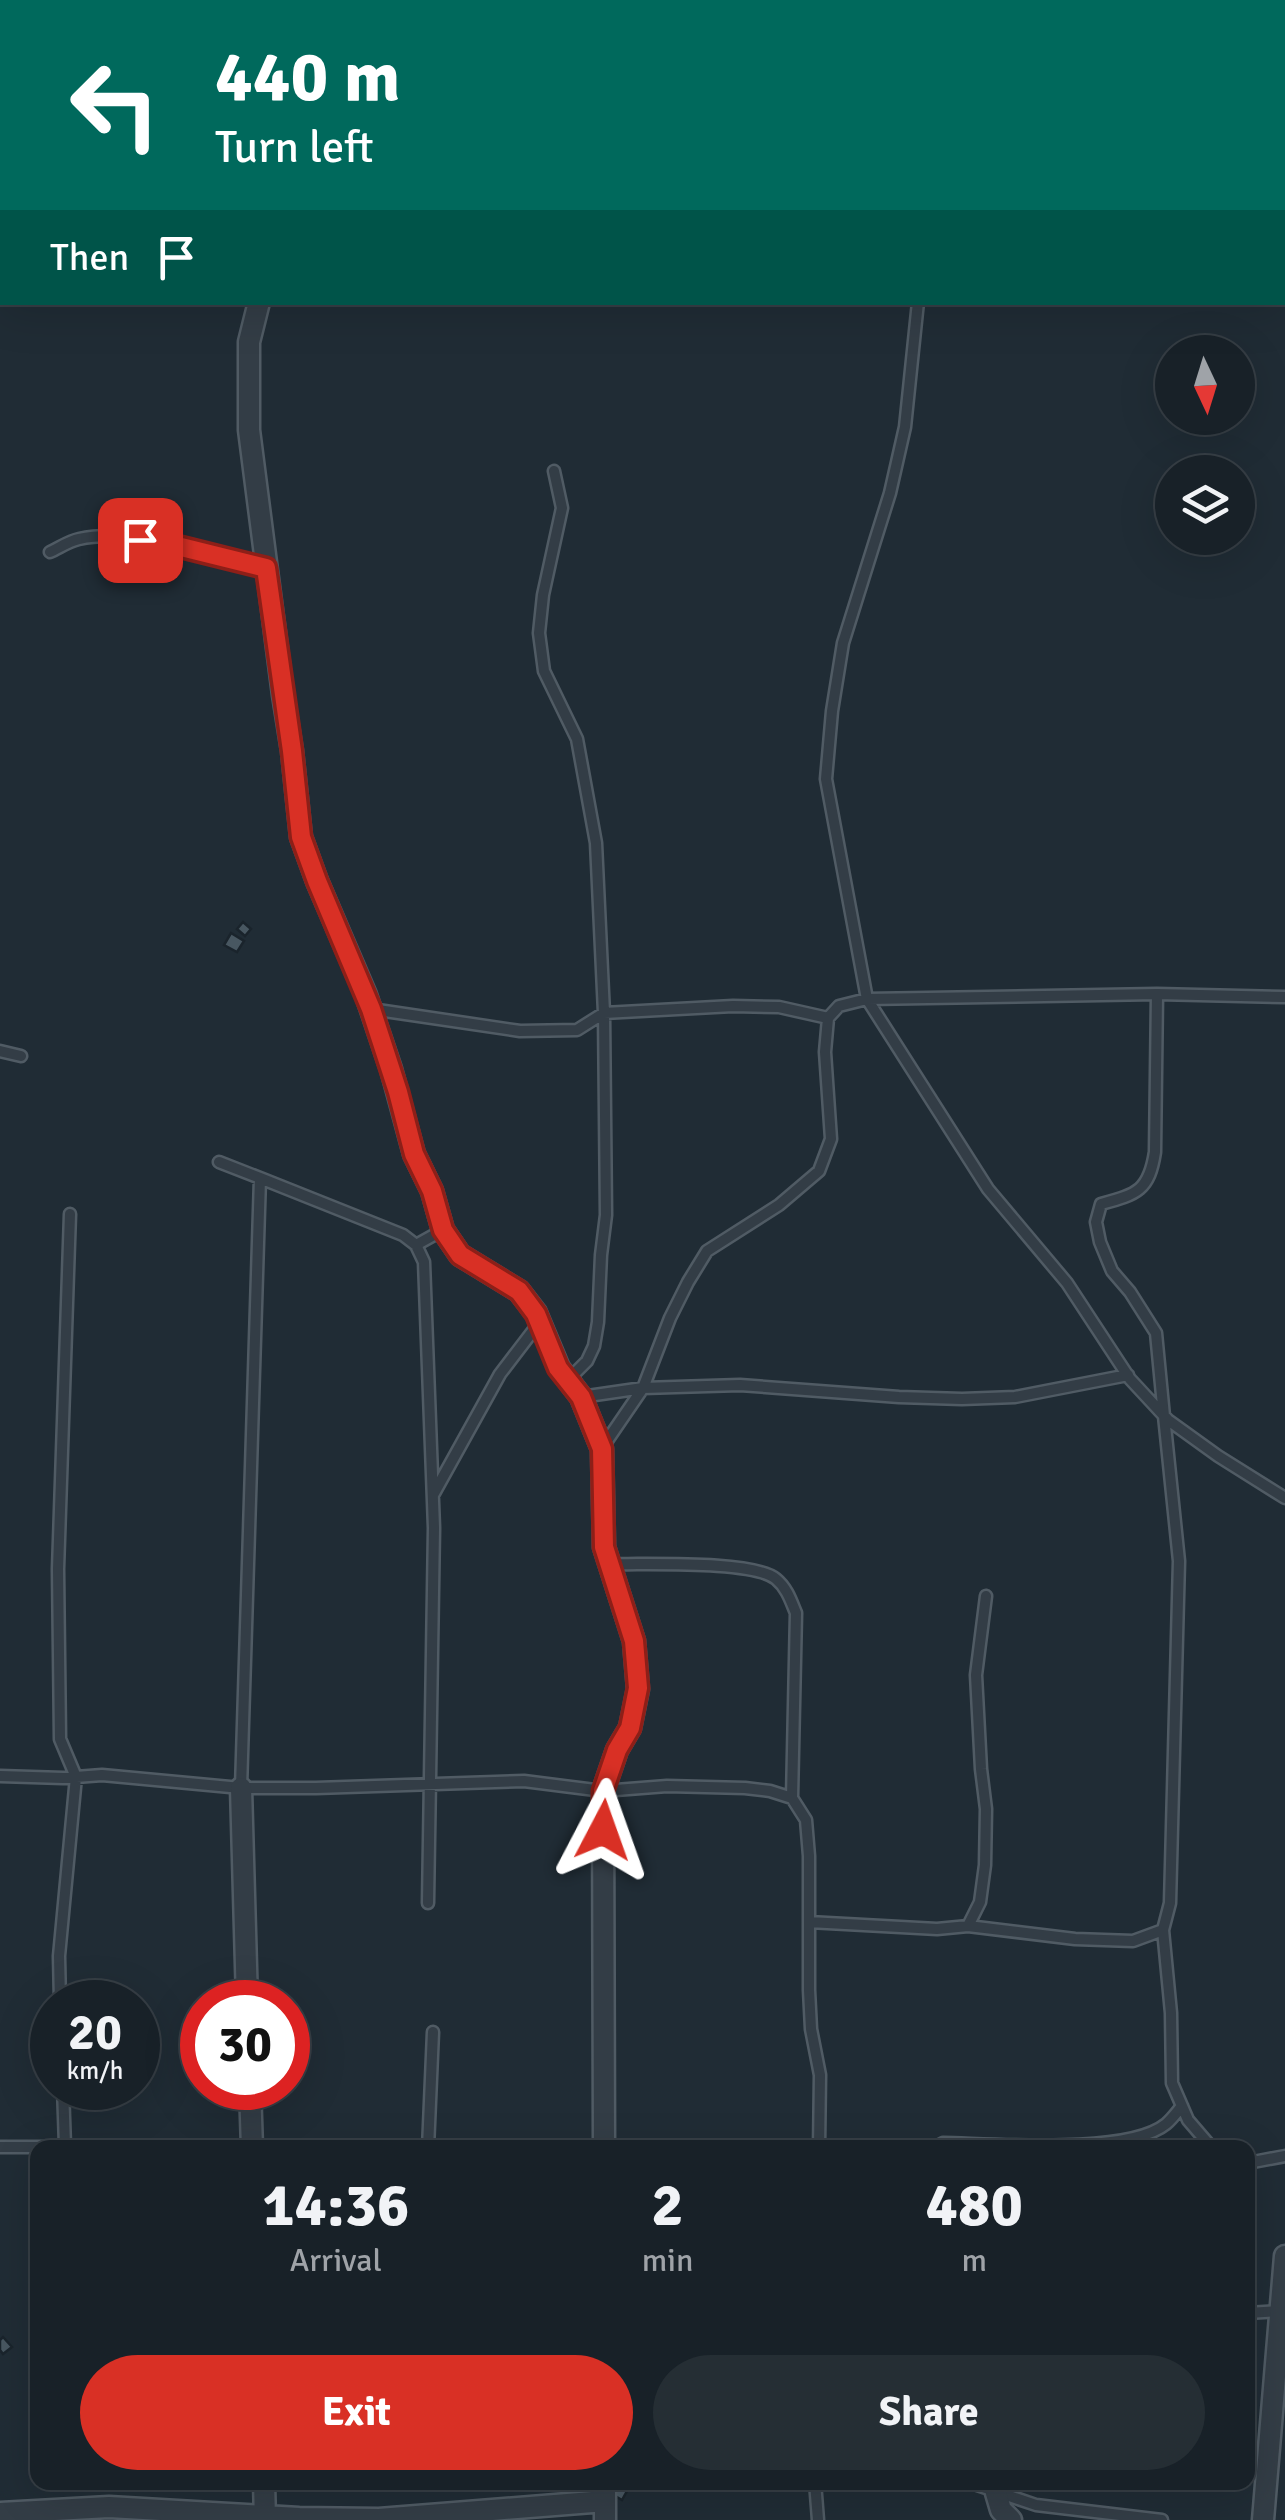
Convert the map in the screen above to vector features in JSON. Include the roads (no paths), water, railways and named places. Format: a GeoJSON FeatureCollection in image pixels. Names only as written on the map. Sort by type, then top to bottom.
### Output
{"type":"FeatureCollection","features":[{"type":"Feature","properties":{"kind":"street"},"geometry":{"type":"LineString","coordinates":[[258,305],[249,342],[252,458],[301,837],[371,1009],[414,1154],[432,1191],[443,1230],[460,1255],[519,1291],[539,1322],[558,1368],[574,1389],[602,1449],[604,1547],[634,1641],[638,1688],[630,1728],[617,1750],[603,1791],[604,2140]]}},
{"type":"Feature","properties":{"kind":"street"},"geometry":{"type":"LineString","coordinates":[[242,1788],[246,1980]]}},
{"type":"Feature","properties":{"kind":"street"},"geometry":{"type":"LineString","coordinates":[[251,2110],[252,2140]]}},
{"type":"Feature","properties":{"kind":"street"},"geometry":{"type":"LineString","coordinates":[[1262,2520],[1285,2256]]}},
{"type":"Feature","properties":{"kind":"street"},"geometry":{"type":"LineString","coordinates":[[264,2490],[265,2518]]}},
{"type":"Feature","properties":{"kind":"street"},"geometry":{"type":"LineString","coordinates":[[996,2492],[1000,2510],[1011,2520]]}},
{"type":"Feature","properties":{"kind":"street"},"geometry":{"type":"LineString","coordinates":[[0,2512],[110,2507],[265,2518],[379,2518],[605,2501]]}},
{"type":"Feature","properties":{"kind":"lane"},"geometry":{"type":"LineString","coordinates":[[918,305],[905,427],[890,493],[844,643],[826,778],[866,998],[988,1189],[1067,1284],[1128,1376],[1164,1416],[1285,1498]]}},
{"type":"Feature","properties":{"kind":"lane"},"geometry":{"type":"LineString","coordinates":[[554,471],[562,508],[539,633],[544,670],[578,739],[596,843],[604,1013],[606,1215],[598,1322],[594,1346],[574,1389],[740,1385],[962,1399],[1015,1397],[1128,1376]]}},
{"type":"Feature","properties":{"kind":"lane"},"geometry":{"type":"LineString","coordinates":[[50,552],[78,539],[115,536],[165,543],[266,568]]}},
{"type":"Feature","properties":{"kind":"lane"},"geometry":{"type":"LineString","coordinates":[[1157,994],[1156,1152],[1152,1174],[1142,1190],[1101,1204],[1096,1222],[1112,1272],[1156,1332],[1179,1561],[1170,1903],[1162,1930],[1170,1999],[1172,2082],[1188,2120],[1205,2140]]}},
{"type":"Feature","properties":{"kind":"lane"},"geometry":{"type":"LineString","coordinates":[[602,1449],[643,1388],[670,1318],[708,1250],[779,1205],[818,1172],[831,1139],[825,1052],[828,1018],[839,1006],[866,998],[1157,994],[1285,997]]}},
{"type":"Feature","properties":{"kind":"lane"},"geometry":{"type":"LineString","coordinates":[[371,1009],[520,1031],[577,1030],[604,1013],[748,1006],[828,1018]]}},
{"type":"Feature","properties":{"kind":"lane"},"geometry":{"type":"LineString","coordinates":[[0,1051],[20,1056]]}},
{"type":"Feature","properties":{"kind":"lane"},"geometry":{"type":"LineString","coordinates":[[219,1162],[385,1226],[416,1245],[424,1262],[433,1495],[428,1902]]}},
{"type":"Feature","properties":{"kind":"lane"},"geometry":{"type":"LineString","coordinates":[[242,1788],[260,1178]]}},
{"type":"Feature","properties":{"kind":"lane"},"geometry":{"type":"LineString","coordinates":[[60,1980],[76,1777],[60,1739],[58,1569],[70,1214]]}},
{"type":"Feature","properties":{"kind":"lane"},"geometry":{"type":"LineString","coordinates":[[416,1245],[443,1230]]}},
{"type":"Feature","properties":{"kind":"lane"},"geometry":{"type":"LineString","coordinates":[[433,1495],[500,1374],[539,1322]]}},
{"type":"Feature","properties":{"kind":"lane"},"geometry":{"type":"LineString","coordinates":[[610,1564],[748,1568],[775,1576],[788,1592],[796,1613],[792,1798],[806,1820],[811,2029],[820,2076],[819,2140]]}},
{"type":"Feature","properties":{"kind":"lane"},"geometry":{"type":"LineString","coordinates":[[968,1926],[980,1902],[985,1865],[986,1809],[976,1675],[986,1596]]}},
{"type":"Feature","properties":{"kind":"lane"},"geometry":{"type":"LineString","coordinates":[[0,1776],[102,1775],[242,1788],[524,1781],[603,1791],[667,1786],[731,1788],[770,1791],[792,1798]]}},
{"type":"Feature","properties":{"kind":"lane"},"geometry":{"type":"LineString","coordinates":[[809,1922],[937,1929],[968,1926],[1075,1939],[1133,1941],[1162,1930]]}},
{"type":"Feature","properties":{"kind":"lane"},"geometry":{"type":"LineString","coordinates":[[428,2140],[432,2032]]}},
{"type":"Feature","properties":{"kind":"lane"},"geometry":{"type":"LineString","coordinates":[[1127,2140],[1164,2126],[1182,2106]]}},
{"type":"Feature","properties":{"kind":"lane"},"geometry":{"type":"LineString","coordinates":[[64,2110],[65,2140]]}},
{"type":"Feature","properties":{"kind":"lane"},"geometry":{"type":"LineString","coordinates":[[0,2147],[30,2147]]}},
{"type":"Feature","properties":{"kind":"lane"},"geometry":{"type":"LineString","coordinates":[[1255,2162],[1285,2156]]}},
{"type":"Feature","properties":{"kind":"lane"},"geometry":{"type":"LineString","coordinates":[[1255,2313],[1280,2311]]}},
{"type":"Feature","properties":{"kind":"lane"},"geometry":{"type":"LineString","coordinates":[[816,2490],[818,2520]]}},
{"type":"Feature","properties":{"kind":"lane"},"geometry":{"type":"LineString","coordinates":[[990,2490],[1036,2506],[1162,2520]]}}]}
